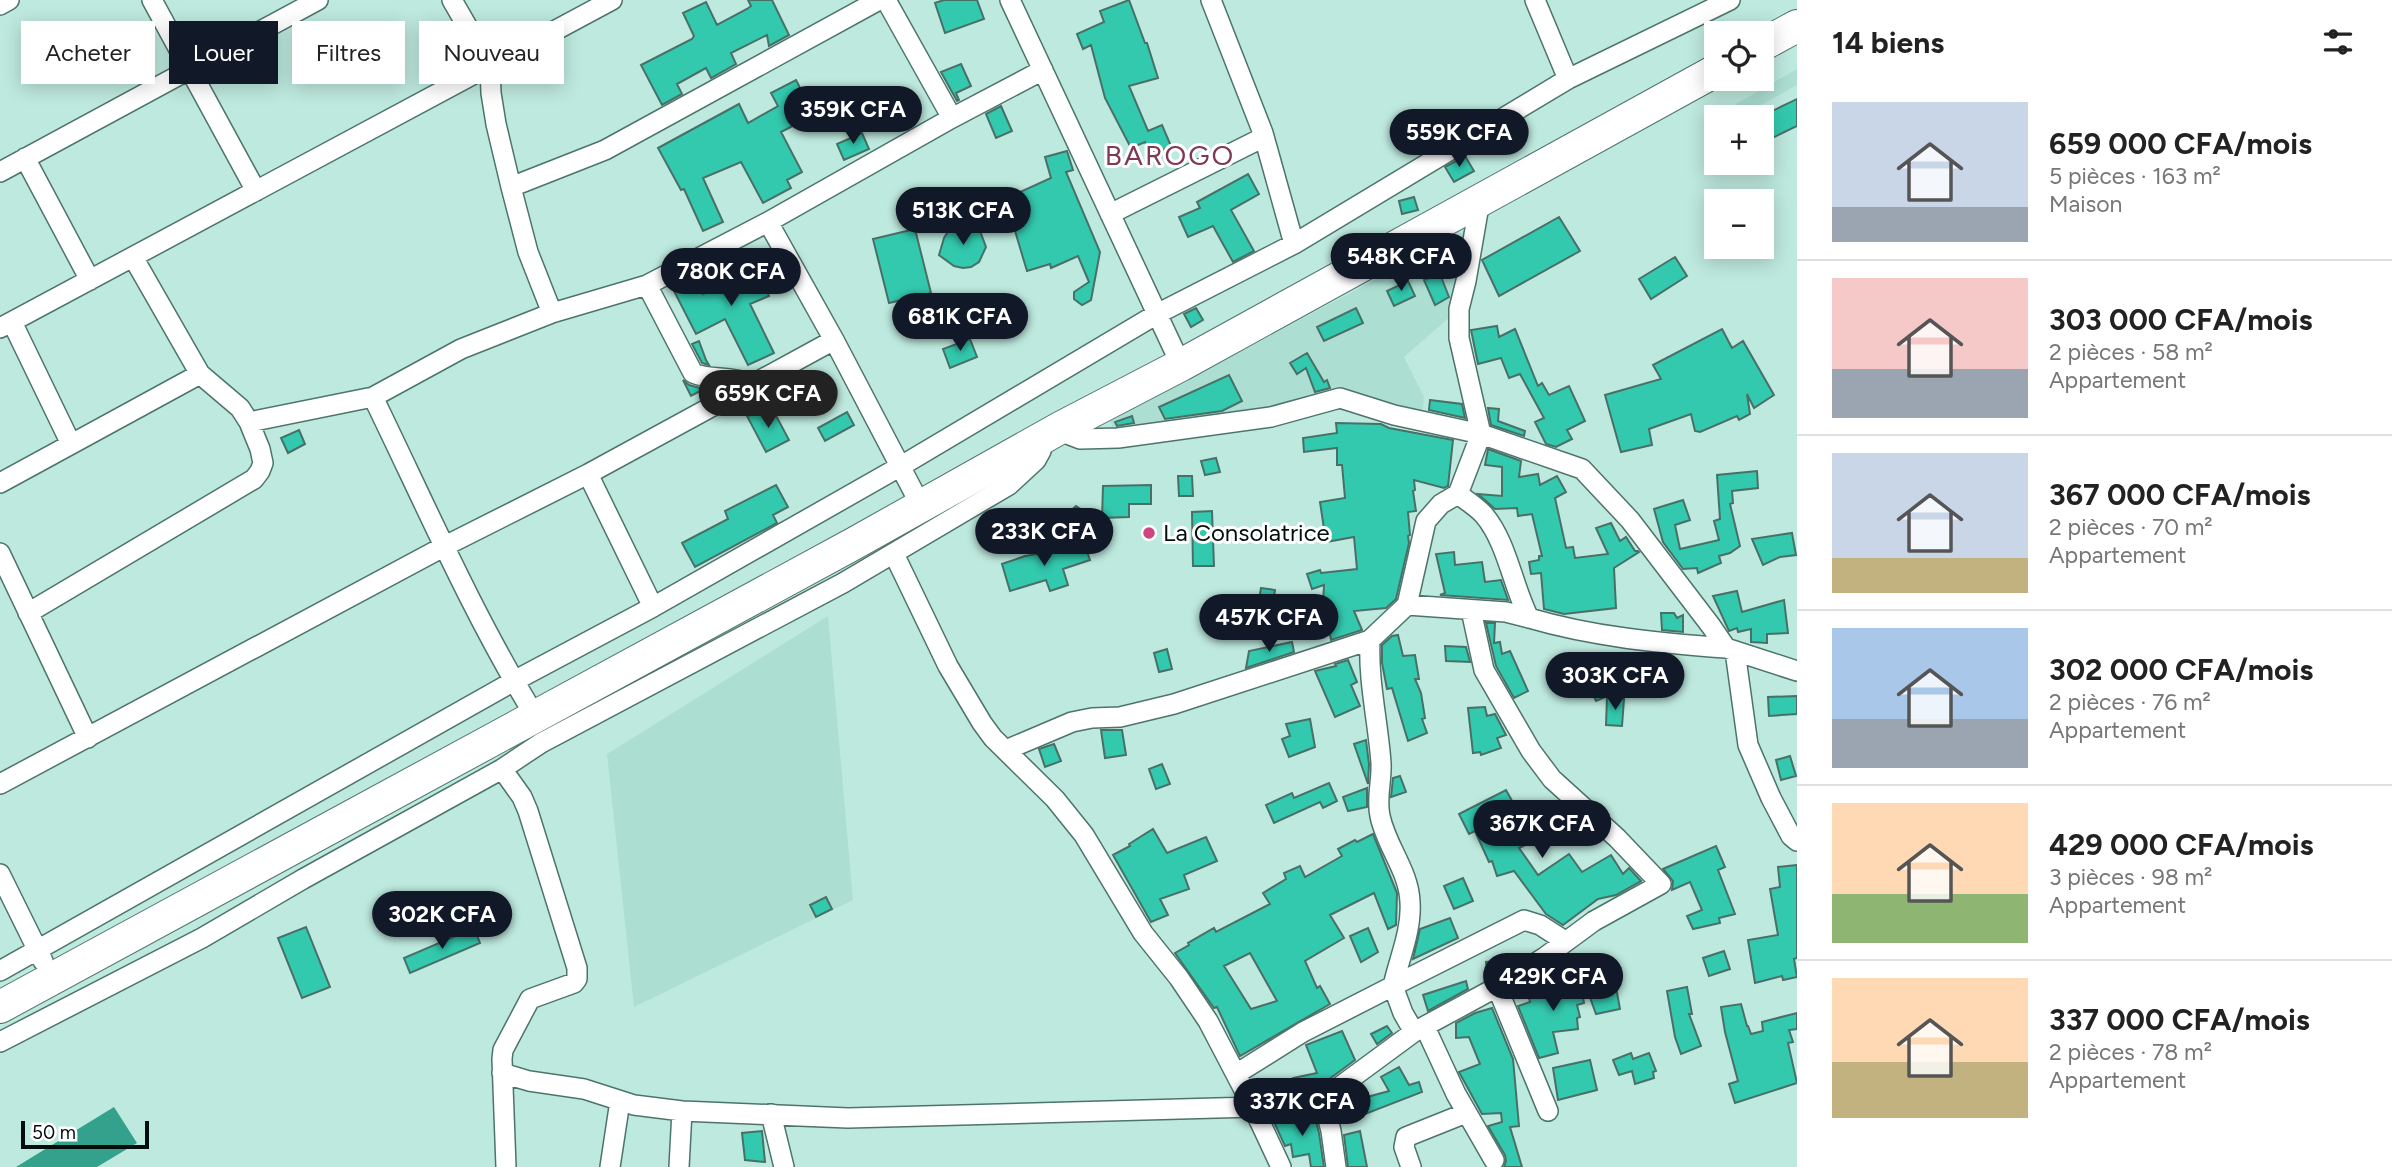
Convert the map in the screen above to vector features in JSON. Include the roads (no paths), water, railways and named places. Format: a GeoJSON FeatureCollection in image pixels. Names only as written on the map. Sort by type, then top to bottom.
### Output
{"type":"FeatureCollection","features":[{"type":"Feature","properties":{"kind":"highway"},"geometry":{"type":"LineString","coordinates":[[1774,38],[1797,26]]}},
{"type":"Feature","properties":{"kind":"highway"},"geometry":{"type":"LineString","coordinates":[[0,1007],[1181,365],[1704,77]]}},
{"type":"Feature","properties":{"kind":"street"},"geometry":{"type":"LineString","coordinates":[[0,5],[9,0]]}},
{"type":"Feature","properties":{"kind":"street"},"geometry":{"type":"LineString","coordinates":[[152,0],[169,31]]}},
{"type":"Feature","properties":{"kind":"street"},"geometry":{"type":"LineString","coordinates":[[278,22],[318,0]]}},
{"type":"Feature","properties":{"kind":"street"},"geometry":{"type":"LineString","coordinates":[[452,0],[464,21]]}},
{"type":"Feature","properties":{"kind":"street"},"geometry":{"type":"LineString","coordinates":[[564,26],[612,0]]}},
{"type":"Feature","properties":{"kind":"street"},"geometry":{"type":"LineString","coordinates":[[511,187],[605,150],[879,0]]}},
{"type":"Feature","properties":{"kind":"street"},"geometry":{"type":"LineString","coordinates":[[886,0],[952,118]]}},
{"type":"Feature","properties":{"kind":"street"},"geometry":{"type":"LineString","coordinates":[[1010,0],[1181,365]]}},
{"type":"Feature","properties":{"kind":"street"},"geometry":{"type":"LineString","coordinates":[[1210,0],[1264,137],[1294,244]]}},
{"type":"Feature","properties":{"kind":"street"},"geometry":{"type":"LineString","coordinates":[[1535,0],[1568,79]]}},
{"type":"Feature","properties":{"kind":"street"},"geometry":{"type":"LineString","coordinates":[[0,971],[514,681],[653,607],[901,466],[1157,314],[1294,244],[1568,79],[1730,0]]}},
{"type":"Feature","properties":{"kind":"street"},"geometry":{"type":"LineString","coordinates":[[249,422],[373,397],[461,349],[552,313],[647,285],[768,222],[1043,70]]}},
{"type":"Feature","properties":{"kind":"street"},"geometry":{"type":"LineString","coordinates":[[0,172],[169,80]]}},
{"type":"Feature","properties":{"kind":"street"},"geometry":{"type":"LineString","coordinates":[[198,84],[256,191]]}},
{"type":"Feature","properties":{"kind":"street"},"geometry":{"type":"LineString","coordinates":[[71,444],[6,325],[456,84]]}},
{"type":"Feature","properties":{"kind":"street"},"geometry":{"type":"LineString","coordinates":[[491,84],[496,124],[528,252],[552,313]]}},
{"type":"Feature","properties":{"kind":"street"},"geometry":{"type":"LineString","coordinates":[[1110,214],[1264,137]]}},
{"type":"Feature","properties":{"kind":"street"},"geometry":{"type":"LineString","coordinates":[[25,158],[90,280]]}},
{"type":"Feature","properties":{"kind":"street"},"geometry":{"type":"LineString","coordinates":[[1006,750],[1072,722],[1120,717],[1163,707],[1370,640],[1407,605],[1426,521],[1440,504],[1458,494],[1481,434],[1461,347],[1459,309],[1480,200]]}},
{"type":"Feature","properties":{"kind":"street"},"geometry":{"type":"LineString","coordinates":[[768,222],[834,340],[921,506]]}},
{"type":"Feature","properties":{"kind":"street"},"geometry":{"type":"LineString","coordinates":[[27,613],[254,479],[260,471],[260,449],[249,422],[240,408],[200,374],[133,257]]}},
{"type":"Feature","properties":{"kind":"street"},"geometry":{"type":"LineString","coordinates":[[647,285],[693,373],[703,377],[737,378],[751,384]]}},
{"type":"Feature","properties":{"kind":"street"},"geometry":{"type":"LineString","coordinates":[[0,783],[445,546],[587,474],[834,340]]}},
{"type":"Feature","properties":{"kind":"street"},"geometry":{"type":"LineString","coordinates":[[0,482],[200,374]]}},
{"type":"Feature","properties":{"kind":"street"},"geometry":{"type":"LineString","coordinates":[[373,397],[445,546],[514,681],[536,716]]}},
{"type":"Feature","properties":{"kind":"street"},"geometry":{"type":"LineString","coordinates":[[0,1042],[201,938],[502,769],[541,743],[894,554],[1009,485],[1036,460],[1051,434],[1067,434],[1080,439],[1118,438],[1271,417],[1340,398],[1394,415],[1481,434],[1582,469],[1630,520],[1730,650],[1748,745],[1771,798],[1791,836],[1797,841]]}},
{"type":"Feature","properties":{"kind":"street"},"geometry":{"type":"LineString","coordinates":[[587,474],[653,607]]}},
{"type":"Feature","properties":{"kind":"street"},"geometry":{"type":"LineString","coordinates":[[1458,494],[1483,514],[1495,531],[1529,618]]}},
{"type":"Feature","properties":{"kind":"street"},"geometry":{"type":"LineString","coordinates":[[0,553],[88,738]]}},
{"type":"Feature","properties":{"kind":"street"},"geometry":{"type":"LineString","coordinates":[[894,554],[948,666],[982,723],[1055,799],[1084,835],[1143,933],[1179,978],[1208,1021],[1281,1167]]}},
{"type":"Feature","properties":{"kind":"street"},"geometry":{"type":"LineString","coordinates":[[1407,605],[1506,612],[1570,630],[1632,640],[1730,650],[1797,671]]}},
{"type":"Feature","properties":{"kind":"street"},"geometry":{"type":"LineString","coordinates":[[502,1073],[529,1081],[584,1089],[634,1105],[682,1111],[849,1118],[1254,1110],[1323,1099],[1420,1030],[1497,987],[1545,957],[1594,921],[1661,884],[1617,838],[1552,779],[1531,751],[1484,670],[1471,610]]}},
{"type":"Feature","properties":{"kind":"street"},"geometry":{"type":"LineString","coordinates":[[1370,640],[1370,679],[1381,763],[1379,812],[1392,852],[1407,881],[1411,903],[1407,933],[1393,986],[1403,1013],[1420,1030],[1494,1160]]}},
{"type":"Feature","properties":{"kind":"street"},"geometry":{"type":"LineString","coordinates":[[502,769],[522,797],[528,811],[578,976],[574,983],[530,999],[503,1050],[506,1167]]}},
{"type":"Feature","properties":{"kind":"street"},"geometry":{"type":"LineString","coordinates":[[0,874],[51,979]]}},
{"type":"Feature","properties":{"kind":"street"},"geometry":{"type":"LineString","coordinates":[[1236,1074],[1303,1032],[1524,920],[1540,925],[1565,941]]}},
{"type":"Feature","properties":{"kind":"street"},"geometry":{"type":"LineString","coordinates":[[1497,987],[1548,1111]]}},
{"type":"Feature","properties":{"kind":"street"},"geometry":{"type":"LineString","coordinates":[[1323,1099],[1336,1167]]}},
{"type":"Feature","properties":{"kind":"street"},"geometry":{"type":"LineString","coordinates":[[610,1167],[620,1101]]}},
{"type":"Feature","properties":{"kind":"street"},"geometry":{"type":"LineString","coordinates":[[679,1167],[682,1111]]}},
{"type":"Feature","properties":{"kind":"street"},"geometry":{"type":"LineString","coordinates":[[1411,1167],[1404,1147],[1406,1137],[1466,1113]]}},
{"type":"Feature","properties":{"kind":"street"},"geometry":{"type":"LineString","coordinates":[[771,1114],[784,1167]]}},
{"type":"Feature","properties":{"kind":"place","name":"La Consolatrice"},"geometry":{"type":"Point","coordinates":[1149,533]}},
{"type":"Feature","properties":{"kind":"district","name":"BAROGO"},"geometry":{"type":"Point","coordinates":[1170,155]}}]}
